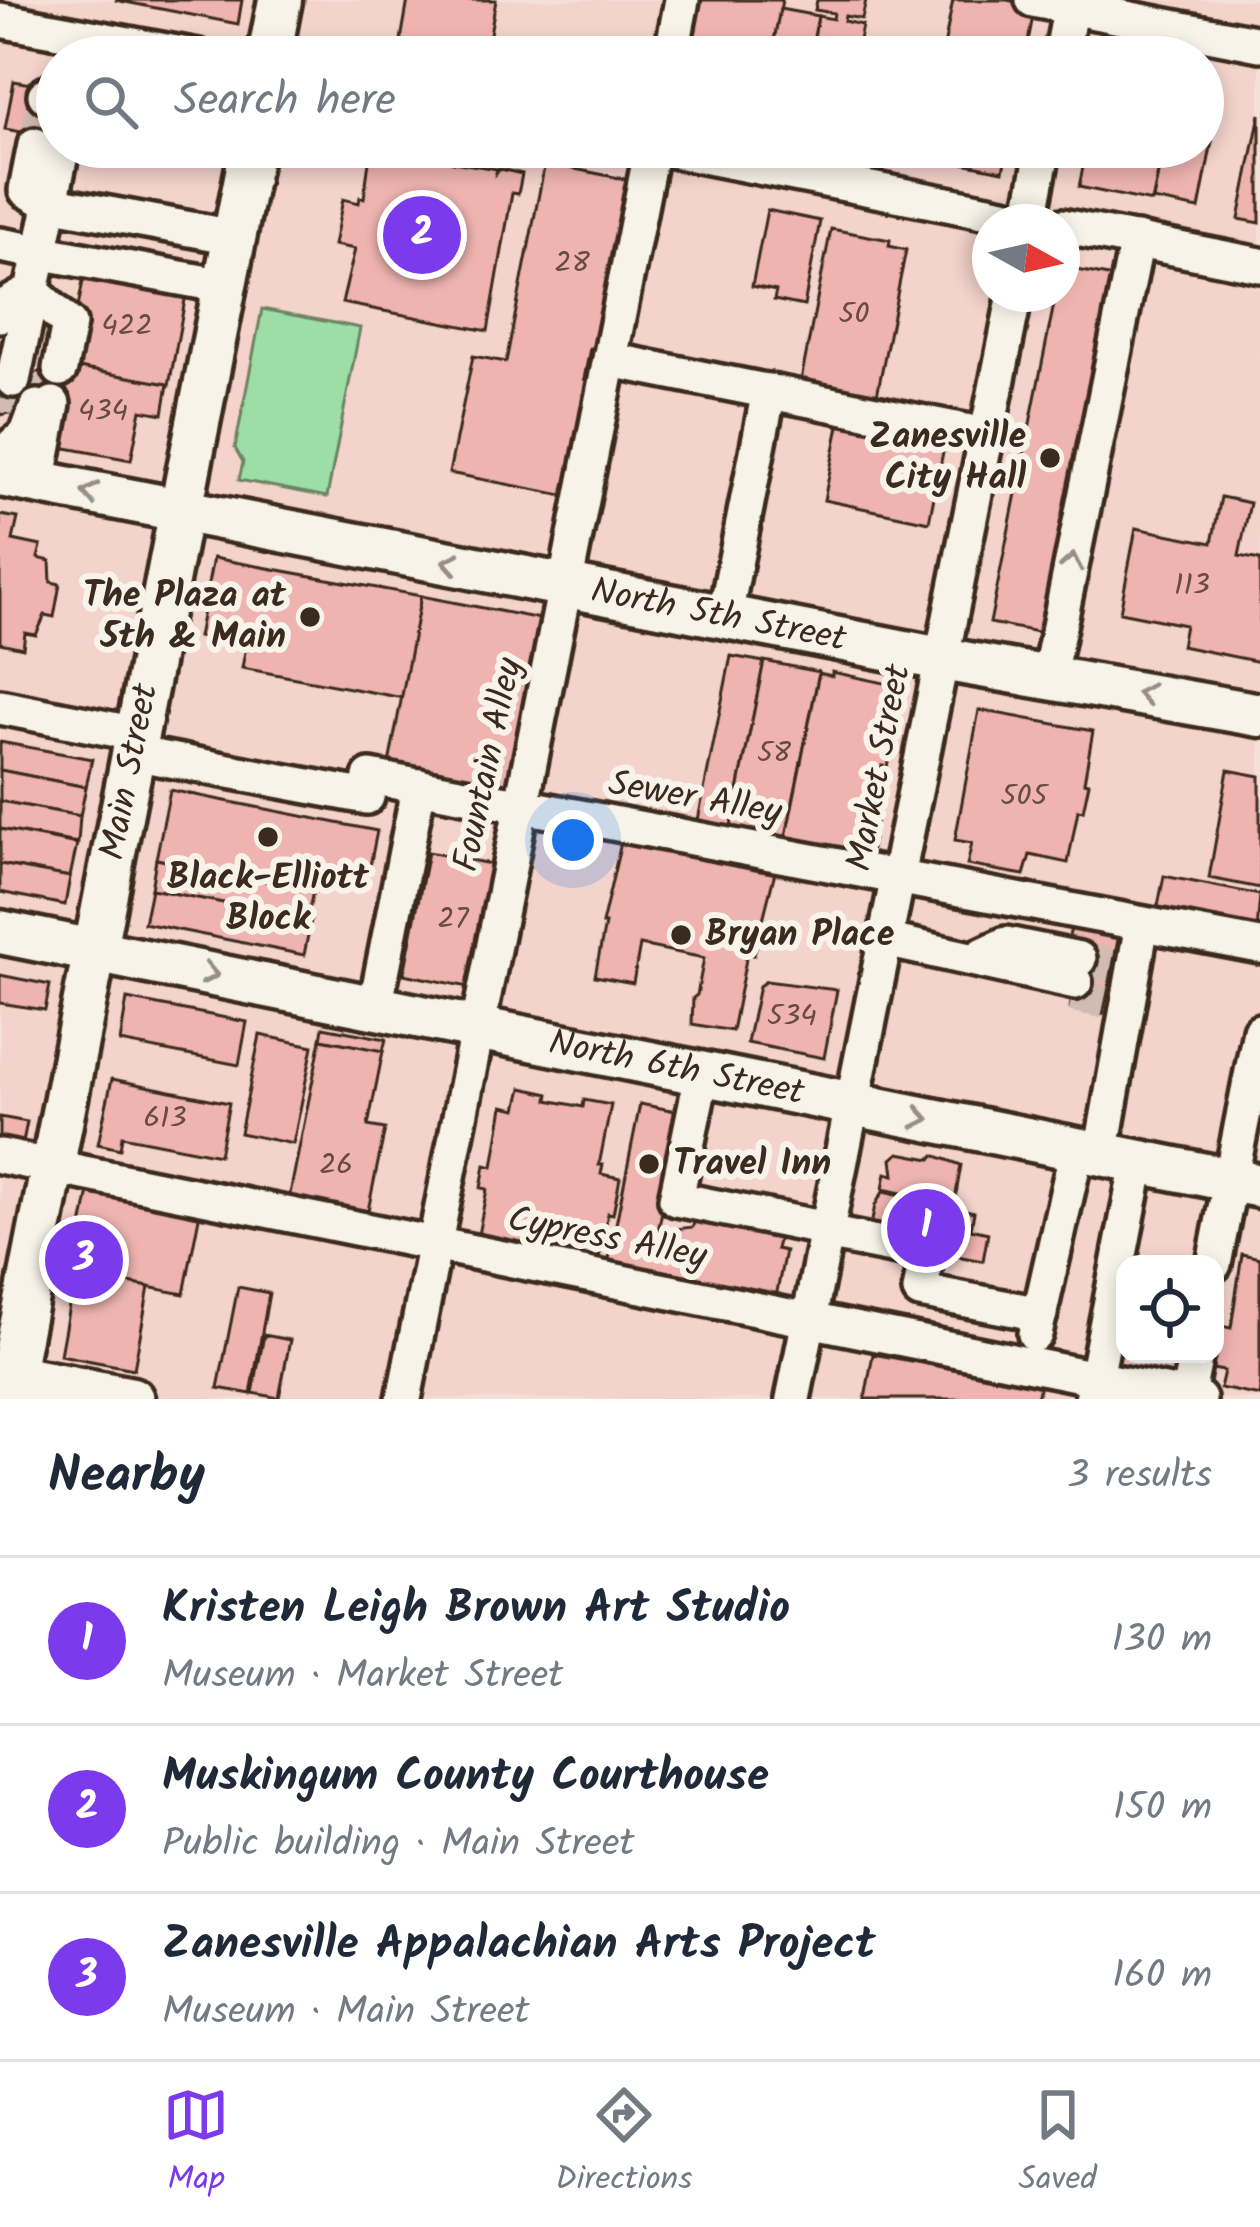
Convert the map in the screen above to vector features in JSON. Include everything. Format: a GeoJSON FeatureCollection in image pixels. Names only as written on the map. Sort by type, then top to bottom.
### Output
{"type":"FeatureCollection","features":[{"type":"Feature","properties":{"kind":"main road"},"geometry":{"type":"LineString","coordinates":[[273,36],[280,0]]}},
{"type":"Feature","properties":{"kind":"main road","name":"Main Street"},"geometry":{"type":"LineString","coordinates":[[6,1383],[53,1166],[248,168]]}},
{"type":"Feature","properties":{"kind":"main road","name":"North 5th Street"},"geometry":{"type":"LineString","coordinates":[[27,418],[179,511],[1260,715]]}},
{"type":"Feature","properties":{"kind":"main road","name":"North 6th Street"},"geometry":{"type":"LineString","coordinates":[[0,932],[1245,1183]]}},
{"type":"Feature","properties":{"kind":"main road"},"geometry":{"type":"LineString","coordinates":[[6,1383],[132,1399]]}},
{"type":"Feature","properties":{"kind":"street"},"geometry":{"type":"LineString","coordinates":[[675,36],[682,0]]}},
{"type":"Feature","properties":{"kind":"street"},"geometry":{"type":"LineString","coordinates":[[1033,0],[1222,36]]}},
{"type":"Feature","properties":{"kind":"street"},"geometry":{"type":"LineString","coordinates":[[1065,36],[1071,4]]}},
{"type":"Feature","properties":{"kind":"street"},"geometry":{"type":"LineString","coordinates":[[0,20],[48,36]]}},
{"type":"Feature","properties":{"kind":"street"},"geometry":{"type":"LineString","coordinates":[[1224,36],[1260,44]]}},
{"type":"Feature","properties":{"kind":"street"},"geometry":{"type":"LineString","coordinates":[[27,418],[32,291],[49,203],[70,187],[63,168]]}},
{"type":"Feature","properties":{"kind":"street","name":"Fountain Alley"},"geometry":{"type":"LineString","coordinates":[[404,1399],[519,806],[651,168]]}},
{"type":"Feature","properties":{"kind":"street"},"geometry":{"type":"LineString","coordinates":[[761,168],[972,210]]}},
{"type":"Feature","properties":{"kind":"street"},"geometry":{"type":"LineString","coordinates":[[1041,204],[1042,168]]}},
{"type":"Feature","properties":{"kind":"street"},"geometry":{"type":"LineString","coordinates":[[49,203],[234,237]]}},
{"type":"Feature","properties":{"kind":"street"},"geometry":{"type":"LineString","coordinates":[[1080,230],[1260,265]]}},
{"type":"Feature","properties":{"kind":"street"},"geometry":{"type":"LineString","coordinates":[[1049,676],[1136,240]]}},
{"type":"Feature","properties":{"kind":"street"},"geometry":{"type":"LineString","coordinates":[[0,245],[224,286]]}},
{"type":"Feature","properties":{"kind":"street"},"geometry":{"type":"LineString","coordinates":[[0,314],[32,291]]}},
{"type":"Feature","properties":{"kind":"street"},"geometry":{"type":"LineString","coordinates":[[27,418],[69,324],[32,291]]}},
{"type":"Feature","properties":{"kind":"street","name":"Market Street"},"geometry":{"type":"LineString","coordinates":[[793,1399],[1011,312]]}},
{"type":"Feature","properties":{"kind":"street"},"geometry":{"type":"LineString","coordinates":[[610,360],[985,435]]}},
{"type":"Feature","properties":{"kind":"street"},"geometry":{"type":"LineString","coordinates":[[725,616],[770,392]]}},
{"type":"Feature","properties":{"kind":"street","name":"Sewer Alley"},"geometry":{"type":"LineString","coordinates":[[0,707],[367,797],[370,777],[1260,946]]}},
{"type":"Feature","properties":{"kind":"street"},"geometry":{"type":"LineString","coordinates":[[375,1008],[419,786]]}},
{"type":"Feature","properties":{"kind":"street"},"geometry":{"type":"LineString","coordinates":[[1094,1387],[1106,1155],[1105,982],[1142,924]]}},
{"type":"Feature","properties":{"kind":"street"},"geometry":{"type":"LineString","coordinates":[[885,940],[976,958],[1006,944],[1105,982]]}},
{"type":"Feature","properties":{"kind":"street"},"geometry":{"type":"LineString","coordinates":[[1217,1255],[1245,1183],[1260,1031]]}},
{"type":"Feature","properties":{"kind":"street"},"geometry":{"type":"LineString","coordinates":[[702,1074],[676,1198],[927,1253],[920,1291],[1040,1314]]}},
{"type":"Feature","properties":{"kind":"street"},"geometry":{"type":"LineString","coordinates":[[1029,1362],[1040,1314],[1106,1155]]}},
{"type":"Feature","properties":{"kind":"street","name":"Cypress Alley"},"geometry":{"type":"LineString","coordinates":[[0,1156],[1029,1362],[1094,1387],[1191,1398]]}},
{"type":"Feature","properties":{"kind":"street"},"geometry":{"type":"LineString","coordinates":[[1191,1398],[1195,1363]]}},
{"type":"Feature","properties":{"kind":"shaded area"},"geometry":{"type":"Polygon","coordinates":[[[0,0],[1260,0],[1260,1399],[0,1399],[0,0]]]}},
{"type":"Feature","properties":{"kind":"green space"},"geometry":{"type":"Polygon","coordinates":[[[262,309],[360,328],[327,497],[239,480],[243,462],[235,448],[262,309]]]}},
{"type":"Feature","properties":{"kind":"building"},"geometry":{"type":"Polygon","coordinates":[[[115,0],[242,0],[238,24],[115,0]]]}},
{"type":"Feature","properties":{"kind":"building"},"geometry":{"type":"Polygon","coordinates":[[[408,0],[496,0],[490,36],[402,36],[408,0]]]}},
{"type":"Feature","properties":{"kind":"building"},"geometry":{"type":"Polygon","coordinates":[[[695,0],[782,0],[775,36],[687,36],[695,0]]]}},
{"type":"Feature","properties":{"kind":"building"},"geometry":{"type":"Polygon","coordinates":[[[817,0],[866,0],[862,19],[845,16],[844,21],[862,25],[860,36],[814,36],[818,16],[833,19],[834,13],[815,10],[817,0]]]}},
{"type":"Feature","properties":{"kind":"building"},"geometry":{"type":"Polygon","coordinates":[[[953,0],[1007,0],[1035,6],[1029,36],[946,36],[953,0]]]}},
{"type":"Feature","properties":{"kind":"building"},"geometry":{"type":"Polygon","coordinates":[[[780,9],[818,16],[814,36],[775,36],[780,9]]]}},
{"type":"Feature","properties":{"kind":"building"},"geometry":{"type":"Polygon","coordinates":[[[14,81],[36,85],[36,136],[5,129],[14,81]]]}},
{"type":"Feature","properties":{"kind":"building"},"geometry":{"type":"Polygon","coordinates":[[[1260,114],[1260,223],[1239,219],[1260,114]]]}},
{"type":"Feature","properties":{"kind":"building"},"geometry":{"type":"Polygon","coordinates":[[[368,168],[491,168],[496,173],[500,169],[522,174],[518,194],[512,193],[488,331],[342,303],[355,249],[334,245],[343,199],[359,203],[368,168]]]}},
{"type":"Feature","properties":{"kind":"building"},"geometry":{"type":"Polygon","coordinates":[[[544,168],[570,168],[634,181],[601,350],[590,348],[584,379],[591,380],[568,496],[449,473],[473,356],[506,362],[544,168]]]}},
{"type":"Feature","properties":{"kind":"building"},"geometry":{"type":"Polygon","coordinates":[[[1083,168],[1159,168],[1152,202],[1079,187],[1083,168]]]}},
{"type":"Feature","properties":{"kind":"building"},"geometry":{"type":"Polygon","coordinates":[[[1159,168],[1207,168],[1199,209],[1153,200],[1159,168]]]}},
{"type":"Feature","properties":{"kind":"building"},"geometry":{"type":"Polygon","coordinates":[[[767,210],[820,221],[804,306],[774,300],[776,291],[752,286],[767,210]]]}},
{"type":"Feature","properties":{"kind":"building"},"geometry":{"type":"Polygon","coordinates":[[[831,229],[890,240],[889,246],[906,250],[877,395],[801,380],[831,229]]]}},
{"type":"Feature","properties":{"kind":"building"},"geometry":{"type":"Polygon","coordinates":[[[85,270],[187,289],[169,386],[67,366],[85,270]]]}},
{"type":"Feature","properties":{"kind":"building","name":"Zanesville City Hall"},"geometry":{"type":"Polygon","coordinates":[[[1080,271],[1113,277],[1043,633],[990,623],[1052,312],[1080,312],[1080,271]]]}},
{"type":"Feature","properties":{"kind":"building"},"geometry":{"type":"Polygon","coordinates":[[[67,366],[168,384],[163,414],[141,410],[131,460],[50,445],[60,402],[0,415],[4,381],[67,366]]]}},
{"type":"Feature","properties":{"kind":"building"},"geometry":{"type":"Polygon","coordinates":[[[841,416],[946,437],[929,522],[824,500],[841,416]]]}},
{"type":"Feature","properties":{"kind":"building"},"geometry":{"type":"Polygon","coordinates":[[[1221,497],[1250,503],[1239,556],[1260,560],[1260,662],[1181,646],[1185,625],[1120,612],[1136,528],[1212,543],[1221,497]]]}},
{"type":"Feature","properties":{"kind":"building"},"geometry":{"type":"Polygon","coordinates":[[[0,515],[18,518],[13,540],[41,546],[38,558],[50,561],[51,582],[60,584],[54,617],[45,615],[36,635],[25,633],[23,648],[0,643],[0,515]]]}},
{"type":"Feature","properties":{"kind":"building","name":"The Plaza at 5th & Main"},"geometry":{"type":"Polygon","coordinates":[[[213,558],[421,596],[403,698],[242,668],[246,646],[198,637],[213,558]]]}},
{"type":"Feature","properties":{"kind":"building"},"geometry":{"type":"Polygon","coordinates":[[[421,596],[551,621],[517,794],[388,769],[421,596]]]}},
{"type":"Feature","properties":{"kind":"building"},"geometry":{"type":"Polygon","coordinates":[[[731,656],[764,662],[729,836],[696,830],[731,656]]]}},
{"type":"Feature","properties":{"kind":"building"},"geometry":{"type":"Polygon","coordinates":[[[764,661],[819,672],[784,847],[729,836],[764,661]]]}},
{"type":"Feature","properties":{"kind":"building"},"geometry":{"type":"Polygon","coordinates":[[[832,672],[903,687],[887,767],[882,766],[879,781],[884,782],[868,864],[784,847],[819,673],[832,676],[832,672]]]}},
{"type":"Feature","properties":{"kind":"building"},"geometry":{"type":"Polygon","coordinates":[[[979,710],[1093,731],[1084,782],[1089,783],[1083,811],[1078,810],[1068,863],[1030,855],[1024,875],[967,865],[972,843],[955,840],[979,710]]]}},
{"type":"Feature","properties":{"kind":"building"},"geometry":{"type":"Polygon","coordinates":[[[0,742],[92,759],[86,787],[0,770],[0,742]]]}},
{"type":"Feature","properties":{"kind":"building"},"geometry":{"type":"Polygon","coordinates":[[[0,770],[86,787],[80,816],[0,801],[0,770]]]}},
{"type":"Feature","properties":{"kind":"building"},"geometry":{"type":"Polygon","coordinates":[[[1228,770],[1260,776],[1260,888],[1209,878],[1228,770]]]}},
{"type":"Feature","properties":{"kind":"building","name":"Black-Elliott Block"},"geometry":{"type":"Polygon","coordinates":[[[170,790],[377,831],[368,876],[320,867],[316,891],[156,859],[170,790]]]}},
{"type":"Feature","properties":{"kind":"building"},"geometry":{"type":"Polygon","coordinates":[[[0,801],[80,816],[78,843],[0,829],[0,801]]]}},
{"type":"Feature","properties":{"kind":"building"},"geometry":{"type":"Polygon","coordinates":[[[0,829],[77,844],[70,877],[0,864],[0,829]]]}},
{"type":"Feature","properties":{"kind":"building","name":"Bryan Place"},"geometry":{"type":"Polygon","coordinates":[[[623,834],[777,864],[754,955],[747,954],[732,1031],[692,1024],[693,998],[704,958],[640,945],[633,983],[595,976],[623,834]]]}},
{"type":"Feature","properties":{"kind":"building"},"geometry":{"type":"Polygon","coordinates":[[[428,852],[501,866],[478,989],[404,974],[428,852]]]}},
{"type":"Feature","properties":{"kind":"building"},"geometry":{"type":"Polygon","coordinates":[[[156,859],[313,891],[307,920],[151,889],[156,859]]]}},
{"type":"Feature","properties":{"kind":"building"},"geometry":{"type":"Polygon","coordinates":[[[0,864],[70,877],[65,905],[0,892],[0,864]]]}},
{"type":"Feature","properties":{"kind":"building"},"geometry":{"type":"Polygon","coordinates":[[[1164,876],[1260,895],[1257,931],[1157,911],[1164,876]]]}},
{"type":"Feature","properties":{"kind":"building"},"geometry":{"type":"Polygon","coordinates":[[[151,889],[311,920],[304,955],[144,923],[151,889]]]}},
{"type":"Feature","properties":{"kind":"building"},"geometry":{"type":"Polygon","coordinates":[[[1072,925],[1120,930],[1103,1014],[1070,1008],[1080,954],[1067,943],[1072,925]]]}},
{"type":"Feature","properties":{"kind":"building"},"geometry":{"type":"Polygon","coordinates":[[[0,975],[50,985],[45,1010],[0,1003],[0,975]]]}},
{"type":"Feature","properties":{"kind":"building"},"geometry":{"type":"Polygon","coordinates":[[[766,981],[837,990],[824,1058],[747,1043],[759,986],[766,981]]]}},
{"type":"Feature","properties":{"kind":"building"},"geometry":{"type":"Polygon","coordinates":[[[127,999],[247,1022],[239,1065],[120,1042],[127,999]]]}},
{"type":"Feature","properties":{"kind":"building"},"geometry":{"type":"Polygon","coordinates":[[[323,1027],[386,1039],[383,1051],[321,1039],[323,1027]]]}},
{"type":"Feature","properties":{"kind":"building"},"geometry":{"type":"Polygon","coordinates":[[[260,1035],[313,1046],[293,1144],[240,1133],[260,1035]]]}},
{"type":"Feature","properties":{"kind":"building"},"geometry":{"type":"Polygon","coordinates":[[[321,1039],[383,1051],[368,1126],[385,1129],[366,1220],[288,1204],[321,1039]]]}},
{"type":"Feature","properties":{"kind":"building"},"geometry":{"type":"Polygon","coordinates":[[[112,1079],[229,1103],[219,1155],[122,1136],[120,1149],[98,1144],[112,1079]]]}},
{"type":"Feature","properties":{"kind":"building"},"geometry":{"type":"Polygon","coordinates":[[[522,1088],[549,1094],[548,1100],[583,1107],[584,1100],[611,1105],[599,1165],[603,1165],[601,1174],[620,1178],[597,1269],[476,1245],[487,1189],[481,1188],[485,1165],[493,1167],[503,1106],[517,1109],[522,1088]]]}},
{"type":"Feature","properties":{"kind":"building","name":"Travel Inn"},"geometry":{"type":"Polygon","coordinates":[[[640,1104],[681,1112],[656,1242],[671,1245],[674,1229],[693,1227],[695,1216],[780,1233],[776,1249],[785,1251],[775,1302],[607,1269],[640,1104]]]}},
{"type":"Feature","properties":{"kind":"building"},"geometry":{"type":"Polygon","coordinates":[[[0,1117],[27,1122],[21,1152],[0,1148],[0,1117]]]}},
{"type":"Feature","properties":{"kind":"building"},"geometry":{"type":"Polygon","coordinates":[[[899,1153],[931,1159],[934,1155],[961,1165],[955,1200],[883,1189],[886,1173],[894,1175],[892,1159],[899,1153]]]}},
{"type":"Feature","properties":{"kind":"building"},"geometry":{"type":"Polygon","coordinates":[[[90,1186],[201,1207],[184,1294],[73,1273],[90,1186]]]}},
{"type":"Feature","properties":{"kind":"building"},"geometry":{"type":"Polygon","coordinates":[[[883,1192],[974,1212],[971,1229],[988,1233],[983,1261],[946,1254],[949,1241],[871,1226],[883,1192]]]}},
{"type":"Feature","properties":{"kind":"building"},"geometry":{"type":"Polygon","coordinates":[[[1242,1254],[1260,1258],[1260,1396],[1220,1388],[1224,1371],[1212,1369],[1213,1363],[1224,1363],[1224,1327],[1231,1328],[1242,1254]]]}},
{"type":"Feature","properties":{"kind":"building"},"geometry":{"type":"Polygon","coordinates":[[[75,1273],[149,1287],[134,1369],[60,1355],[75,1273]]]}},
{"type":"Feature","properties":{"kind":"building"},"geometry":{"type":"Polygon","coordinates":[[[238,1287],[269,1293],[251,1394],[218,1388],[238,1287]]]}},
{"type":"Feature","properties":{"kind":"building"},"geometry":{"type":"Polygon","coordinates":[[[264,1335],[290,1340],[279,1398],[253,1393],[264,1335]]]}},
{"type":"Feature","properties":{"kind":"building"},"geometry":{"type":"Polygon","coordinates":[[[873,1354],[1040,1385],[1037,1399],[865,1399],[873,1354]]]}},
{"type":"Feature","properties":{"kind":"tunnel"},"geometry":{"type":"LineString","coordinates":[[35,145],[36,140]]}},
{"type":"Feature","properties":{"kind":"tunnel"},"geometry":{"type":"LineString","coordinates":[[37,407],[44,373]]}},
{"type":"Feature","properties":{"kind":"tunnel"},"geometry":{"type":"LineString","coordinates":[[7,413],[13,380]]}},
{"type":"Feature","properties":{"kind":"tunnel"},"geometry":{"type":"LineString","coordinates":[[1079,959],[1112,965]]}},
{"type":"Feature","properties":{"kind":"tunnel"},"geometry":{"type":"LineString","coordinates":[[1072,995],[1105,1002]]}},
{"type":"Feature","properties":{"kind":"place","name":"Muskingum County Courthouse"},"geometry":{"type":"Point","coordinates":[422,235]}},
{"type":"Feature","properties":{"kind":"place","name":"Zanesville City Hall"},"geometry":{"type":"Point","coordinates":[1050,458]}},
{"type":"Feature","properties":{"kind":"place","name":"The Plaza at 5th & Main"},"geometry":{"type":"Point","coordinates":[310,617]}},
{"type":"Feature","properties":{"kind":"place","name":"Black-Elliott Block"},"geometry":{"type":"Point","coordinates":[268,837]}},
{"type":"Feature","properties":{"kind":"place","name":"Bryan Place"},"geometry":{"type":"Point","coordinates":[681,935]}},
{"type":"Feature","properties":{"kind":"place","name":"Travel Inn"},"geometry":{"type":"Point","coordinates":[649,1164]}},
{"type":"Feature","properties":{"kind":"place","name":"Kristen Leigh Brown Art Studio"},"geometry":{"type":"Point","coordinates":[926,1228]}},
{"type":"Feature","properties":{"kind":"place","name":"Zanesville Appalachian Arts Project"},"geometry":{"type":"Point","coordinates":[84,1260]}}]}
